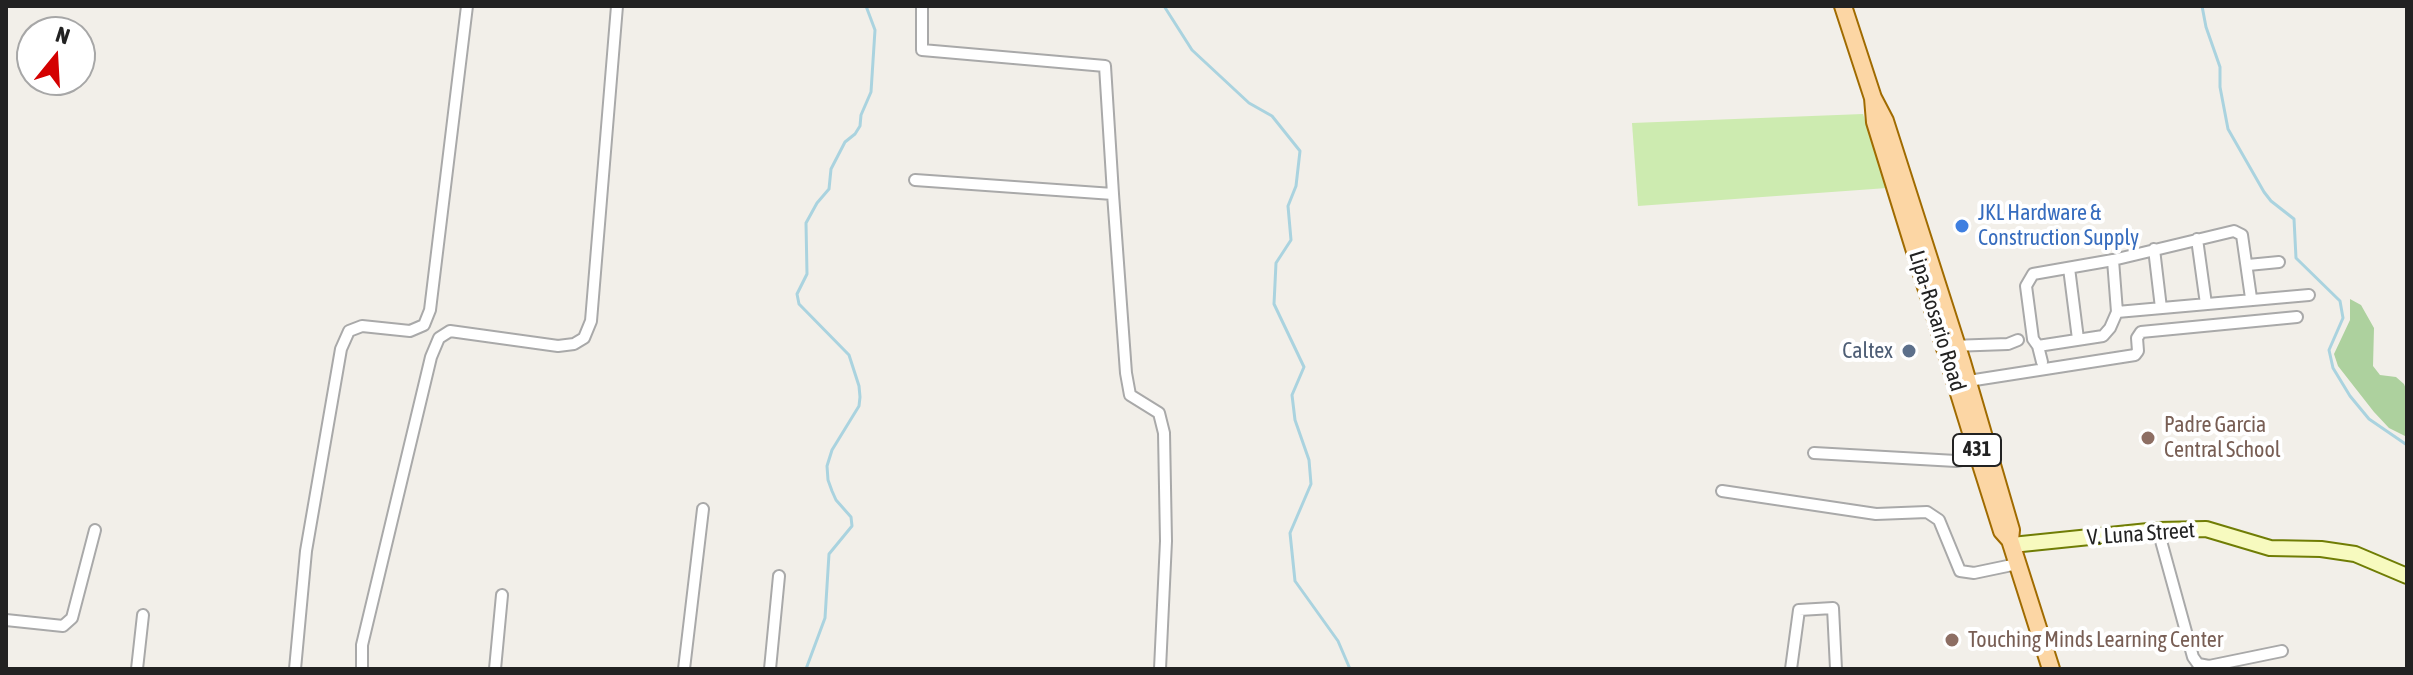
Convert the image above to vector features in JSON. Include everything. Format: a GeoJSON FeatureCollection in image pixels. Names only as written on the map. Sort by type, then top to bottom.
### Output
{"type":"FeatureCollection","features":[{"type":"Feature","properties":{"kind":"main road","name":"Lipa-Rosario Road"},"geometry":{"type":"LineString","coordinates":[[1843,6],[1873,98],[1885,121],[1984,456],[2002,531],[2011,543],[2051,669]]}},
{"type":"Feature","properties":{"kind":"street"},"geometry":{"type":"LineString","coordinates":[[295,669],[306,551],[341,349],[349,331],[362,326],[410,331],[424,325],[430,310],[467,6]]}},
{"type":"Feature","properties":{"kind":"street"},"geometry":{"type":"LineString","coordinates":[[362,669],[362,645],[431,357],[439,338],[450,331],[558,346],[574,344],[584,338],[591,321],[617,6]]}},
{"type":"Feature","properties":{"kind":"street"},"geometry":{"type":"LineString","coordinates":[[922,6],[922,50],[1105,66],[1126,373],[1130,395],[1159,413],[1164,433],[1166,541],[1160,669]]}},
{"type":"Feature","properties":{"kind":"street"},"geometry":{"type":"LineString","coordinates":[[915,180],[1113,194]]}},
{"type":"Feature","properties":{"kind":"street"},"geometry":{"type":"LineString","coordinates":[[2042,362],[2036,342],[2028,280],[2033,274],[2113,260],[2234,231],[2242,235],[2251,298]]}},
{"type":"Feature","properties":{"kind":"street"},"geometry":{"type":"LineString","coordinates":[[2197,239],[2206,304]]}},
{"type":"Feature","properties":{"kind":"street"},"geometry":{"type":"LineString","coordinates":[[2154,249],[2161,308]]}},
{"type":"Feature","properties":{"kind":"street"},"geometry":{"type":"LineString","coordinates":[[1950,346],[2007,338],[2036,342],[2107,334],[2117,312],[2113,260]]}},
{"type":"Feature","properties":{"kind":"street"},"geometry":{"type":"LineString","coordinates":[[2248,265],[2279,262]]}},
{"type":"Feature","properties":{"kind":"street"},"geometry":{"type":"LineString","coordinates":[[2069,268],[2078,339]]}},
{"type":"Feature","properties":{"kind":"street"},"geometry":{"type":"LineString","coordinates":[[2117,312],[2309,295]]}},
{"type":"Feature","properties":{"kind":"street"},"geometry":{"type":"LineString","coordinates":[[1962,382],[2135,355],[2141,332],[2297,317]]}},
{"type":"Feature","properties":{"kind":"street"},"geometry":{"type":"LineString","coordinates":[[1814,453],[1956,461],[1984,456]]}},
{"type":"Feature","properties":{"kind":"street"},"geometry":{"type":"LineString","coordinates":[[1722,491],[1876,514],[1927,512],[1939,520],[1960,571],[1974,573],[2017,564]]}},
{"type":"Feature","properties":{"kind":"street"},"geometry":{"type":"LineString","coordinates":[[684,669],[703,509]]}},
{"type":"Feature","properties":{"kind":"street","name":"V. Luna Street"},"geometry":{"type":"LineString","coordinates":[[2011,543],[2158,530],[2206,529],[2270,548],[2343,552],[2407,576]]}},
{"type":"Feature","properties":{"kind":"street"},"geometry":{"type":"LineString","coordinates":[[6,620],[63,626],[72,618],[95,530]]}},
{"type":"Feature","properties":{"kind":"street"},"geometry":{"type":"LineString","coordinates":[[2158,530],[2193,657],[2198,664],[2209,666],[2282,651]]}},
{"type":"Feature","properties":{"kind":"street"},"geometry":{"type":"LineString","coordinates":[[770,669],[779,576]]}},
{"type":"Feature","properties":{"kind":"street"},"geometry":{"type":"LineString","coordinates":[[495,669],[502,595]]}},
{"type":"Feature","properties":{"kind":"street"},"geometry":{"type":"LineString","coordinates":[[1791,669],[1799,610],[1833,608],[1836,669]]}},
{"type":"Feature","properties":{"kind":"street"},"geometry":{"type":"LineString","coordinates":[[137,669],[143,615]]}},
{"type":"Feature","properties":{"kind":"green space"},"geometry":{"type":"Polygon","coordinates":[[[1863,114],[1887,188],[1638,206],[1632,123],[1863,114]]]}},
{"type":"Feature","properties":{"kind":"green space"},"geometry":{"type":"Polygon","coordinates":[[[2350,299],[2361,305],[2374,328],[2373,366],[2380,375],[2396,377],[2404,384],[2407,392],[2407,437],[2389,428],[2338,366],[2334,354],[2350,320],[2350,299]]]}},
{"type":"Feature","properties":{"kind":"waterway"},"geometry":{"type":"LineString","coordinates":[[806,669],[825,618],[829,554],[852,526],[851,517],[832,491],[827,466],[832,450],[859,406],[860,397],[849,355],[799,304],[797,294],[807,274],[806,223],[829,189],[831,169],[845,142],[860,126],[861,115],[871,92],[875,30],[866,6]]}},
{"type":"Feature","properties":{"kind":"waterway"},"geometry":{"type":"LineString","coordinates":[[1164,6],[1192,50],[1249,103],[1272,116],[1300,151],[1296,186],[1288,206],[1291,240],[1276,263],[1274,304],[1304,367],[1292,395],[1295,420],[1309,460],[1311,484],[1290,533],[1295,581],[1338,641],[1350,669]]}},
{"type":"Feature","properties":{"kind":"waterway"},"geometry":{"type":"LineString","coordinates":[[2202,6],[2220,67],[2220,87],[2228,129],[2264,192],[2294,219],[2296,258],[2340,301],[2343,318],[2329,350],[2333,368],[2369,419],[2407,445]]}},
{"type":"Feature","properties":{"kind":"place","name":"JKL Hardware & Construction Supply"},"geometry":{"type":"Point","coordinates":[1962,226]}},
{"type":"Feature","properties":{"kind":"place","name":"Caltex"},"geometry":{"type":"Point","coordinates":[1909,351]}},
{"type":"Feature","properties":{"kind":"place","name":"Padre Garcia Central School"},"geometry":{"type":"Point","coordinates":[2148,438]}},
{"type":"Feature","properties":{"kind":"place","name":"Touching Minds Learning Center"},"geometry":{"type":"Point","coordinates":[1952,640]}}]}
